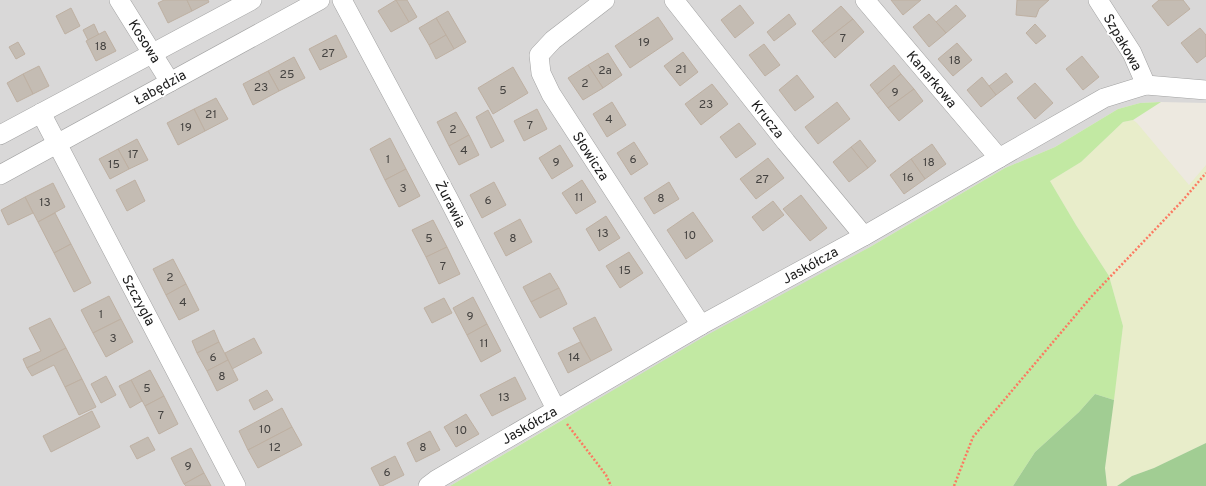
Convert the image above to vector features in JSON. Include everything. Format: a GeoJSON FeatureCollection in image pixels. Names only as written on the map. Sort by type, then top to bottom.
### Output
{"type":"FeatureCollection","features":[{"type":"Feature","properties":{"kind":"street","name":"Kosowa"},"geometry":{"type":"LineString","coordinates":[[119,0],[170,82]]}},
{"type":"Feature","properties":{"kind":"street"},"geometry":{"type":"LineString","coordinates":[[0,135],[252,0]]}},
{"type":"Feature","properties":{"kind":"street","name":"Łabędzia"},"geometry":{"type":"LineString","coordinates":[[0,175],[320,0]]}},
{"type":"Feature","properties":{"kind":"street","name":"Żurawia"},"geometry":{"type":"LineString","coordinates":[[342,0],[448,198],[556,409]]}},
{"type":"Feature","properties":{"kind":"street","name":"Słowicza"},"geometry":{"type":"LineString","coordinates":[[605,0],[553,40],[539,56],[541,73],[551,94],[701,325]]}},
{"type":"Feature","properties":{"kind":"street","name":"Krucza"},"geometry":{"type":"LineString","coordinates":[[674,0],[864,236]]}},
{"type":"Feature","properties":{"kind":"street","name":"Kanarkowa"},"geometry":{"type":"LineString","coordinates":[[865,0],[999,158]]}},
{"type":"Feature","properties":{"kind":"street","name":"Szpakowa"},"geometry":{"type":"LineString","coordinates":[[1098,0],[1132,53],[1146,86]]}},
{"type":"Feature","properties":{"kind":"street","name":"Jaskółcza"},"geometry":{"type":"LineString","coordinates":[[428,486],[556,409],[701,325],[864,236],[1104,98],[1146,86],[1206,90]]}},
{"type":"Feature","properties":{"kind":"street","name":"Szczygla"},"geometry":{"type":"LineString","coordinates":[[41,113],[236,486]]}},
{"type":"Feature","properties":{"kind":"path"},"geometry":{"type":"LineString","coordinates":[[954,486],[973,437],[1091,297],[1183,200],[1206,173]]}},
{"type":"Feature","properties":{"kind":"path"},"geometry":{"type":"LineString","coordinates":[[556,409],[606,475],[611,486]]}},
{"type":"Feature","properties":{"kind":"shaded area"},"geometry":{"type":"Polygon","coordinates":[[[0,0],[1206,0],[1206,103],[1140,103],[1118,109],[1055,147],[1005,168],[870,247],[562,420],[450,486],[0,486],[0,0]]]}},
{"type":"Feature","properties":{"kind":"green space"},"geometry":{"type":"Polygon","coordinates":[[[1161,102],[1133,120],[1123,122],[1081,162],[1050,181],[1109,276],[1123,326],[1114,400],[1095,394],[1079,412],[1035,452],[1013,486],[450,486],[707,335],[870,247],[1005,168],[1055,147],[1118,109],[1140,103],[1161,102]]]}},
{"type":"Feature","properties":{"kind":"green space"},"geometry":{"type":"Polygon","coordinates":[[[1133,120],[1189,185],[1206,165],[1206,443],[1154,468],[1132,476],[1117,486],[1107,486],[1105,468],[1123,326],[1109,276],[1050,181],[1081,162],[1123,122],[1133,120]]]}},
{"type":"Feature","properties":{"kind":"green space"},"geometry":{"type":"Polygon","coordinates":[[[1095,394],[1114,400],[1105,468],[1107,486],[1013,486],[1035,452],[1079,412],[1095,394]]]}},
{"type":"Feature","properties":{"kind":"green space"},"geometry":{"type":"Polygon","coordinates":[[[1206,443],[1206,486],[1117,486],[1132,476],[1154,468],[1206,443]]]}},
{"type":"Feature","properties":{"kind":"building"},"geometry":{"type":"Polygon","coordinates":[[[164,0],[187,0],[192,11],[168,23],[158,3],[164,0]]]}},
{"type":"Feature","properties":{"kind":"building"},"geometry":{"type":"Polygon","coordinates":[[[187,0],[208,0],[209,2],[192,11],[187,0]]]}},
{"type":"Feature","properties":{"kind":"building"},"geometry":{"type":"Polygon","coordinates":[[[396,0],[409,22],[391,32],[378,11],[396,0]]]}},
{"type":"Feature","properties":{"kind":"building"},"geometry":{"type":"Polygon","coordinates":[[[396,0],[407,0],[417,17],[409,22],[396,0]]]}},
{"type":"Feature","properties":{"kind":"building"},"geometry":{"type":"Polygon","coordinates":[[[891,0],[921,0],[903,15],[891,0]]]}},
{"type":"Feature","properties":{"kind":"building"},"geometry":{"type":"Polygon","coordinates":[[[1017,0],[1049,0],[1039,9],[1036,17],[1016,15],[1017,0]]]}},
{"type":"Feature","properties":{"kind":"building"},"geometry":{"type":"Polygon","coordinates":[[[1159,0],[1183,0],[1190,9],[1168,26],[1152,6],[1159,0]]]}},
{"type":"Feature","properties":{"kind":"building"},"geometry":{"type":"Polygon","coordinates":[[[740,5],[754,23],[735,38],[721,20],[740,5]]]}},
{"type":"Feature","properties":{"kind":"building"},"geometry":{"type":"Polygon","coordinates":[[[956,5],[966,16],[946,33],[936,22],[956,5]]]}},
{"type":"Feature","properties":{"kind":"building"},"geometry":{"type":"Polygon","coordinates":[[[841,6],[853,19],[822,43],[812,31],[841,6]]]}},
{"type":"Feature","properties":{"kind":"building"},"geometry":{"type":"Polygon","coordinates":[[[71,8],[80,26],[65,34],[56,16],[71,8]]]}},
{"type":"Feature","properties":{"kind":"building"},"geometry":{"type":"Polygon","coordinates":[[[448,11],[466,42],[454,49],[436,18],[448,11]]]}},
{"type":"Feature","properties":{"kind":"building"},"geometry":{"type":"Polygon","coordinates":[[[789,14],[796,24],[774,41],[767,32],[789,14]]]}},
{"type":"Feature","properties":{"kind":"building"},"geometry":{"type":"Polygon","coordinates":[[[929,14],[946,33],[929,47],[913,27],[929,14]]]}},
{"type":"Feature","properties":{"kind":"building"},"geometry":{"type":"Polygon","coordinates":[[[658,17],[673,39],[630,68],[615,46],[658,17]]]}},
{"type":"Feature","properties":{"kind":"building"},"geometry":{"type":"Polygon","coordinates":[[[436,18],[446,35],[429,45],[419,28],[436,18]]]}},
{"type":"Feature","properties":{"kind":"building"},"geometry":{"type":"Polygon","coordinates":[[[853,19],[864,32],[835,58],[822,43],[853,19]]]}},
{"type":"Feature","properties":{"kind":"building"},"geometry":{"type":"Polygon","coordinates":[[[94,24],[99,35],[88,40],[83,30],[94,24]]]}},
{"type":"Feature","properties":{"kind":"building"},"geometry":{"type":"Polygon","coordinates":[[[1035,24],[1046,36],[1036,44],[1026,33],[1035,24]]]}},
{"type":"Feature","properties":{"kind":"building"},"geometry":{"type":"Polygon","coordinates":[[[1200,28],[1206,35],[1206,56],[1197,63],[1181,43],[1200,28]]]}},
{"type":"Feature","properties":{"kind":"building"},"geometry":{"type":"Polygon","coordinates":[[[105,31],[116,51],[96,61],[86,41],[105,31]]]}},
{"type":"Feature","properties":{"kind":"building"},"geometry":{"type":"Polygon","coordinates":[[[336,35],[347,57],[320,70],[309,49],[336,35]]]}},
{"type":"Feature","properties":{"kind":"building"},"geometry":{"type":"Polygon","coordinates":[[[446,35],[454,49],[436,59],[429,45],[446,35]]]}},
{"type":"Feature","properties":{"kind":"building"},"geometry":{"type":"Polygon","coordinates":[[[18,42],[25,54],[16,59],[9,47],[18,42]]]}},
{"type":"Feature","properties":{"kind":"building"},"geometry":{"type":"Polygon","coordinates":[[[957,43],[972,60],[953,76],[938,59],[957,43]]]}},
{"type":"Feature","properties":{"kind":"building"},"geometry":{"type":"Polygon","coordinates":[[[764,44],[780,65],[765,76],[749,55],[764,44]]]}},
{"type":"Feature","properties":{"kind":"building"},"geometry":{"type":"Polygon","coordinates":[[[683,52],[698,72],[680,86],[664,66],[683,52]]]}},
{"type":"Feature","properties":{"kind":"building"},"geometry":{"type":"Polygon","coordinates":[[[608,53],[622,75],[603,88],[588,65],[608,53]]]}},
{"type":"Feature","properties":{"kind":"building"},"geometry":{"type":"Polygon","coordinates":[[[1082,56],[1099,77],[1083,90],[1066,69],[1082,56]]]}},
{"type":"Feature","properties":{"kind":"building"},"geometry":{"type":"Polygon","coordinates":[[[294,57],[305,78],[279,91],[268,71],[294,57]]]}},
{"type":"Feature","properties":{"kind":"building"},"geometry":{"type":"Polygon","coordinates":[[[588,65],[603,88],[583,100],[568,78],[588,65]]]}},
{"type":"Feature","properties":{"kind":"building"},"geometry":{"type":"Polygon","coordinates":[[[894,65],[901,74],[877,94],[870,85],[894,65]]]}},
{"type":"Feature","properties":{"kind":"building"},"geometry":{"type":"Polygon","coordinates":[[[39,66],[49,86],[33,94],[23,74],[39,66]]]}},
{"type":"Feature","properties":{"kind":"building"},"geometry":{"type":"Polygon","coordinates":[[[513,67],[528,93],[493,114],[478,88],[513,67]]]}},
{"type":"Feature","properties":{"kind":"building"},"geometry":{"type":"Polygon","coordinates":[[[268,71],[279,91],[253,105],[243,84],[268,71]]]}},
{"type":"Feature","properties":{"kind":"building"},"geometry":{"type":"Polygon","coordinates":[[[1006,73],[1013,82],[996,95],[989,86],[1006,73]]]}},
{"type":"Feature","properties":{"kind":"building"},"geometry":{"type":"Polygon","coordinates":[[[23,74],[33,94],[17,102],[7,83],[23,74]]]}},
{"type":"Feature","properties":{"kind":"building"},"geometry":{"type":"Polygon","coordinates":[[[901,74],[914,89],[888,108],[877,94],[901,74]]]}},
{"type":"Feature","properties":{"kind":"building"},"geometry":{"type":"Polygon","coordinates":[[[797,75],[814,97],[795,111],[779,90],[797,75]]]}},
{"type":"Feature","properties":{"kind":"building"},"geometry":{"type":"Polygon","coordinates":[[[982,77],[996,95],[981,107],[967,90],[982,77]]]}},
{"type":"Feature","properties":{"kind":"building"},"geometry":{"type":"Polygon","coordinates":[[[1035,83],[1053,103],[1035,119],[1017,98],[1035,83]]]}},
{"type":"Feature","properties":{"kind":"building"},"geometry":{"type":"Polygon","coordinates":[[[712,84],[728,104],[701,125],[685,104],[712,84]]]}},
{"type":"Feature","properties":{"kind":"building"},"geometry":{"type":"Polygon","coordinates":[[[914,89],[923,101],[899,121],[888,108],[914,89]]]}},
{"type":"Feature","properties":{"kind":"building"},"geometry":{"type":"Polygon","coordinates":[[[216,98],[228,119],[205,131],[194,109],[216,98]]]}},
{"type":"Feature","properties":{"kind":"building"},"geometry":{"type":"Polygon","coordinates":[[[612,102],[626,125],[607,137],[593,114],[612,102]]]}},
{"type":"Feature","properties":{"kind":"building"},"geometry":{"type":"Polygon","coordinates":[[[837,102],[850,119],[818,144],[805,127],[837,102]]]}},
{"type":"Feature","properties":{"kind":"building"},"geometry":{"type":"Polygon","coordinates":[[[194,109],[205,131],[178,145],[167,123],[194,109]]]}},
{"type":"Feature","properties":{"kind":"building"},"geometry":{"type":"Polygon","coordinates":[[[537,109],[547,129],[524,141],[514,121],[537,109]]]}},
{"type":"Feature","properties":{"kind":"building"},"geometry":{"type":"Polygon","coordinates":[[[488,110],[504,141],[491,148],[476,117],[488,110]]]}},
{"type":"Feature","properties":{"kind":"building"},"geometry":{"type":"Polygon","coordinates":[[[456,112],[469,135],[449,146],[437,122],[456,112]]]}},
{"type":"Feature","properties":{"kind":"building"},"geometry":{"type":"Polygon","coordinates":[[[739,123],[756,144],[736,158],[720,137],[739,123]]]}},
{"type":"Feature","properties":{"kind":"building"},"geometry":{"type":"Polygon","coordinates":[[[469,135],[479,155],[459,165],[449,146],[469,135]]]}},
{"type":"Feature","properties":{"kind":"building"},"geometry":{"type":"Polygon","coordinates":[[[390,138],[406,169],[385,180],[370,149],[390,138]]]}},
{"type":"Feature","properties":{"kind":"building"},"geometry":{"type":"Polygon","coordinates":[[[137,139],[148,160],[129,169],[118,149],[137,139]]]}},
{"type":"Feature","properties":{"kind":"building"},"geometry":{"type":"Polygon","coordinates":[[[860,140],[876,161],[868,168],[851,147],[860,140]]]}},
{"type":"Feature","properties":{"kind":"building"},"geometry":{"type":"Polygon","coordinates":[[[634,142],[648,164],[631,175],[617,153],[634,142]]]}},
{"type":"Feature","properties":{"kind":"building"},"geometry":{"type":"Polygon","coordinates":[[[932,144],[946,164],[925,179],[911,159],[932,144]]]}},
{"type":"Feature","properties":{"kind":"building"},"geometry":{"type":"Polygon","coordinates":[[[560,145],[573,166],[552,179],[539,158],[560,145]]]}},
{"type":"Feature","properties":{"kind":"building"},"geometry":{"type":"Polygon","coordinates":[[[851,147],[868,168],[849,182],[833,162],[851,147]]]}},
{"type":"Feature","properties":{"kind":"building"},"geometry":{"type":"Polygon","coordinates":[[[118,149],[129,169],[110,179],[99,159],[118,149]]]}},
{"type":"Feature","properties":{"kind":"building"},"geometry":{"type":"Polygon","coordinates":[[[768,158],[784,178],[756,199],[740,179],[768,158]]]}},
{"type":"Feature","properties":{"kind":"building"},"geometry":{"type":"Polygon","coordinates":[[[911,159],[925,179],[904,194],[890,175],[911,159]]]}},
{"type":"Feature","properties":{"kind":"building"},"geometry":{"type":"Polygon","coordinates":[[[406,169],[420,196],[399,207],[385,180],[406,169]]]}},
{"type":"Feature","properties":{"kind":"building"},"geometry":{"type":"Polygon","coordinates":[[[135,180],[145,201],[127,211],[116,190],[135,180]]]}},
{"type":"Feature","properties":{"kind":"building"},"geometry":{"type":"Polygon","coordinates":[[[582,180],[596,202],[576,214],[562,193],[582,180]]]}},
{"type":"Feature","properties":{"kind":"building"},"geometry":{"type":"Polygon","coordinates":[[[494,182],[506,205],[482,218],[470,195],[494,182]]]}},
{"type":"Feature","properties":{"kind":"building"},"geometry":{"type":"Polygon","coordinates":[[[669,182],[679,199],[654,214],[644,198],[669,182]]]}},
{"type":"Feature","properties":{"kind":"building"},"geometry":{"type":"Polygon","coordinates":[[[53,183],[65,207],[38,222],[25,197],[53,183]]]}},
{"type":"Feature","properties":{"kind":"building"},"geometry":{"type":"Polygon","coordinates":[[[801,195],[827,228],[810,241],[783,209],[801,195]]]}},
{"type":"Feature","properties":{"kind":"building"},"geometry":{"type":"Polygon","coordinates":[[[25,197],[33,213],[8,225],[1,210],[25,197]]]}},
{"type":"Feature","properties":{"kind":"building"},"geometry":{"type":"Polygon","coordinates":[[[773,201],[784,215],[763,231],[752,217],[773,201]]]}},
{"type":"Feature","properties":{"kind":"building"},"geometry":{"type":"Polygon","coordinates":[[[693,212],[713,241],[686,259],[667,230],[693,212]]]}},
{"type":"Feature","properties":{"kind":"building"},"geometry":{"type":"Polygon","coordinates":[[[55,213],[71,244],[54,253],[38,222],[55,213]]]}},
{"type":"Feature","properties":{"kind":"building"},"geometry":{"type":"Polygon","coordinates":[[[606,216],[620,238],[599,251],[586,229],[606,216]]]}},
{"type":"Feature","properties":{"kind":"building"},"geometry":{"type":"Polygon","coordinates":[[[520,219],[532,242],[506,256],[494,233],[520,219]]]}},
{"type":"Feature","properties":{"kind":"building"},"geometry":{"type":"Polygon","coordinates":[[[433,220],[447,247],[426,257],[412,230],[433,220]]]}},
{"type":"Feature","properties":{"kind":"building"},"geometry":{"type":"Polygon","coordinates":[[[71,244],[91,283],[74,292],[54,253],[71,244]]]}},
{"type":"Feature","properties":{"kind":"building"},"geometry":{"type":"Polygon","coordinates":[[[447,247],[460,274],[439,284],[426,257],[447,247]]]}},
{"type":"Feature","properties":{"kind":"building"},"geometry":{"type":"Polygon","coordinates":[[[629,252],[643,273],[620,288],[606,266],[629,252]]]}},
{"type":"Feature","properties":{"kind":"building"},"geometry":{"type":"Polygon","coordinates":[[[173,259],[186,284],[166,295],[153,269],[173,259]]]}},
{"type":"Feature","properties":{"kind":"building"},"geometry":{"type":"Polygon","coordinates":[[[550,273],[559,288],[531,302],[523,287],[550,273]]]}},
{"type":"Feature","properties":{"kind":"building"},"geometry":{"type":"Polygon","coordinates":[[[186,284],[199,310],[179,320],[166,295],[186,284]]]}},
{"type":"Feature","properties":{"kind":"building"},"geometry":{"type":"Polygon","coordinates":[[[559,288],[567,304],[540,318],[531,302],[559,288]]]}},
{"type":"Feature","properties":{"kind":"building"},"geometry":{"type":"Polygon","coordinates":[[[109,296],[121,319],[93,333],[81,310],[109,296]]]}},
{"type":"Feature","properties":{"kind":"building"},"geometry":{"type":"Polygon","coordinates":[[[473,297],[487,324],[467,335],[453,308],[473,297]]]}},
{"type":"Feature","properties":{"kind":"building"},"geometry":{"type":"Polygon","coordinates":[[[444,298],[452,313],[432,323],[424,308],[444,298]]]}},
{"type":"Feature","properties":{"kind":"building"},"geometry":{"type":"Polygon","coordinates":[[[595,317],[612,350],[591,361],[573,328],[595,317]]]}},
{"type":"Feature","properties":{"kind":"building"},"geometry":{"type":"Polygon","coordinates":[[[50,318],[66,348],[27,368],[23,359],[41,351],[29,328],[50,318]]]}},
{"type":"Feature","properties":{"kind":"building"},"geometry":{"type":"Polygon","coordinates":[[[121,319],[133,342],[106,357],[93,333],[121,319]]]}},
{"type":"Feature","properties":{"kind":"building"},"geometry":{"type":"Polygon","coordinates":[[[487,324],[501,351],[481,362],[467,335],[487,324]]]}},
{"type":"Feature","properties":{"kind":"building"},"geometry":{"type":"Polygon","coordinates":[[[214,330],[219,342],[197,353],[192,341],[214,330]]]}},
{"type":"Feature","properties":{"kind":"building"},"geometry":{"type":"Polygon","coordinates":[[[254,338],[262,353],[232,369],[225,353],[254,338]]]}},
{"type":"Feature","properties":{"kind":"building"},"geometry":{"type":"Polygon","coordinates":[[[219,342],[228,360],[207,371],[197,353],[219,342]]]}},
{"type":"Feature","properties":{"kind":"building"},"geometry":{"type":"Polygon","coordinates":[[[580,342],[591,361],[568,373],[558,353],[580,342]]]}},
{"type":"Feature","properties":{"kind":"building"},"geometry":{"type":"Polygon","coordinates":[[[66,348],[82,379],[65,387],[54,365],[32,376],[27,368],[66,348]]]}},
{"type":"Feature","properties":{"kind":"building"},"geometry":{"type":"Polygon","coordinates":[[[228,360],[238,380],[217,391],[207,371],[228,360]]]}},
{"type":"Feature","properties":{"kind":"building"},"geometry":{"type":"Polygon","coordinates":[[[150,370],[164,396],[145,406],[131,380],[150,370]]]}},
{"type":"Feature","properties":{"kind":"building"},"geometry":{"type":"Polygon","coordinates":[[[106,376],[116,395],[101,403],[91,384],[106,376]]]}},
{"type":"Feature","properties":{"kind":"building"},"geometry":{"type":"Polygon","coordinates":[[[515,377],[526,399],[492,416],[480,395],[515,377]]]}},
{"type":"Feature","properties":{"kind":"building"},"geometry":{"type":"Polygon","coordinates":[[[82,379],[96,407],[79,415],[65,387],[82,379]]]}},
{"type":"Feature","properties":{"kind":"building"},"geometry":{"type":"Polygon","coordinates":[[[131,380],[142,401],[130,408],[119,386],[131,380]]]}},
{"type":"Feature","properties":{"kind":"building"},"geometry":{"type":"Polygon","coordinates":[[[267,390],[273,400],[254,410],[249,400],[267,390]]]}},
{"type":"Feature","properties":{"kind":"building"},"geometry":{"type":"Polygon","coordinates":[[[164,396],[178,424],[159,434],[145,406],[164,396]]]}},
{"type":"Feature","properties":{"kind":"building"},"geometry":{"type":"Polygon","coordinates":[[[282,408],[292,427],[248,450],[239,431],[282,408]]]}},
{"type":"Feature","properties":{"kind":"building"},"geometry":{"type":"Polygon","coordinates":[[[92,411],[100,427],[51,452],[43,436],[92,411]]]}},
{"type":"Feature","properties":{"kind":"building"},"geometry":{"type":"Polygon","coordinates":[[[466,414],[479,434],[456,447],[444,427],[466,414]]]}},
{"type":"Feature","properties":{"kind":"building"},"geometry":{"type":"Polygon","coordinates":[[[292,427],[302,445],[258,468],[248,450],[292,427]]]}},
{"type":"Feature","properties":{"kind":"building"},"geometry":{"type":"Polygon","coordinates":[[[430,431],[440,450],[416,462],[407,443],[430,431]]]}},
{"type":"Feature","properties":{"kind":"building"},"geometry":{"type":"Polygon","coordinates":[[[148,437],[155,450],[137,459],[130,446],[148,437]]]}},
{"type":"Feature","properties":{"kind":"building"},"geometry":{"type":"Polygon","coordinates":[[[191,448],[204,473],[184,484],[171,458],[191,448]]]}},
{"type":"Feature","properties":{"kind":"building"},"geometry":{"type":"Polygon","coordinates":[[[395,456],[404,475],[380,486],[371,468],[395,456]]]}},
{"type":"Feature","properties":{"kind":"building"},"geometry":{"type":"Polygon","coordinates":[[[204,473],[211,486],[186,486],[184,484],[204,473]]]}}]}
